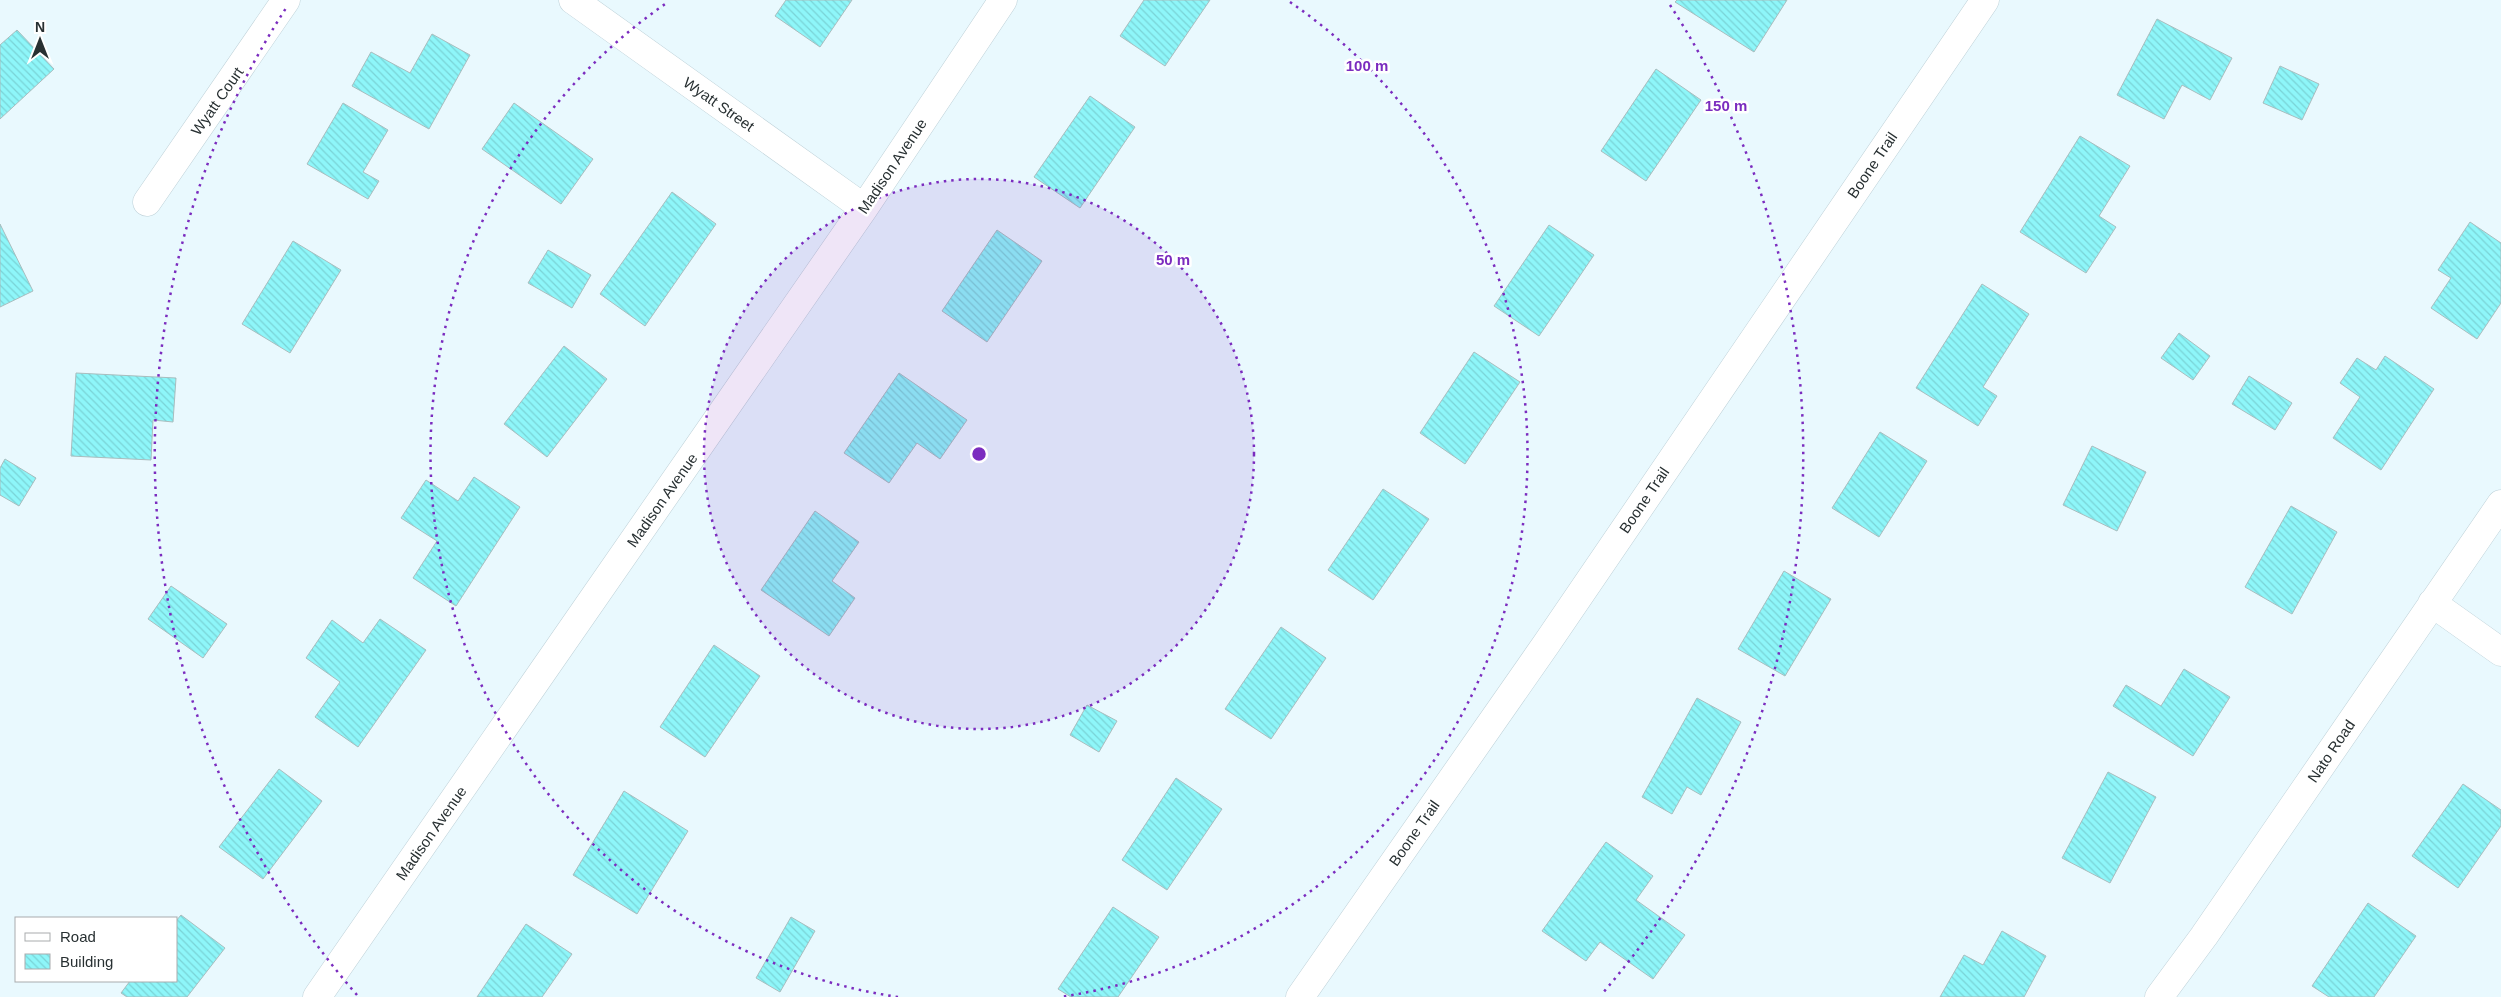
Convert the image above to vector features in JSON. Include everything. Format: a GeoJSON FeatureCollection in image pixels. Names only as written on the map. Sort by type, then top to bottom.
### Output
{"type":"FeatureCollection","features":[{"type":"Feature","properties":{"kind":"street","name":"Wyatt Court"},"geometry":{"type":"LineString","coordinates":[[147,202],[286,0]]}},
{"type":"Feature","properties":{"kind":"street","name":"Wyatt Street"},"geometry":{"type":"LineString","coordinates":[[573,0],[864,208]]}},
{"type":"Feature","properties":{"kind":"street","name":"Madison Avenue"},"geometry":{"type":"LineString","coordinates":[[317,997],[864,208],[1003,0]]}},
{"type":"Feature","properties":{"kind":"street","name":"Boone Trail"},"geometry":{"type":"LineString","coordinates":[[1300,997],[1552,635],[1985,0]]}},
{"type":"Feature","properties":{"kind":"street","name":"Nato Road"},"geometry":{"type":"LineString","coordinates":[[2159,997],[2204,936],[2501,504]]}},
{"type":"Feature","properties":{"kind":"street"},"geometry":{"type":"LineString","coordinates":[[2432,603],[2501,652]]}},
{"type":"Feature","properties":{"kind":"building"},"geometry":{"type":"Polygon","coordinates":[[[786,0],[852,0],[820,47],[775,16],[786,0]]]}},
{"type":"Feature","properties":{"kind":"building"},"geometry":{"type":"Polygon","coordinates":[[[1144,0],[1210,0],[1165,66],[1120,36],[1144,0]]]}},
{"type":"Feature","properties":{"kind":"building"},"geometry":{"type":"Polygon","coordinates":[[[1677,0],[1787,0],[1754,52],[1675,2],[1677,0]]]}},
{"type":"Feature","properties":{"kind":"building"},"geometry":{"type":"Polygon","coordinates":[[[2157,19],[2232,58],[2210,100],[2182,85],[2164,119],[2117,95],[2157,19]]]}},
{"type":"Feature","properties":{"kind":"building"},"geometry":{"type":"Polygon","coordinates":[[[17,30],[54,69],[0,119],[0,45],[17,30]]]}},
{"type":"Feature","properties":{"kind":"building"},"geometry":{"type":"Polygon","coordinates":[[[432,34],[470,55],[429,129],[352,86],[371,52],[410,73],[432,34]]]}},
{"type":"Feature","properties":{"kind":"building"},"geometry":{"type":"Polygon","coordinates":[[[2280,66],[2319,84],[2302,120],[2263,103],[2280,66]]]}},
{"type":"Feature","properties":{"kind":"building"},"geometry":{"type":"Polygon","coordinates":[[[1656,69],[1701,100],[1646,181],[1601,151],[1656,69]]]}},
{"type":"Feature","properties":{"kind":"building"},"geometry":{"type":"Polygon","coordinates":[[[1090,96],[1135,127],[1080,208],[1034,177],[1090,96]]]}},
{"type":"Feature","properties":{"kind":"building"},"geometry":{"type":"Polygon","coordinates":[[[343,103],[388,130],[363,172],[379,181],[368,199],[307,164],[343,103]]]}},
{"type":"Feature","properties":{"kind":"building"},"geometry":{"type":"Polygon","coordinates":[[[514,103],[593,159],[561,204],[482,149],[514,103]]]}},
{"type":"Feature","properties":{"kind":"building"},"geometry":{"type":"Polygon","coordinates":[[[2080,136],[2130,166],[2099,216],[2116,227],[2086,273],[2020,232],[2080,136]]]}},
{"type":"Feature","properties":{"kind":"building"},"geometry":{"type":"Polygon","coordinates":[[[672,192],[716,224],[645,326],[600,294],[672,192]]]}},
{"type":"Feature","properties":{"kind":"building"},"geometry":{"type":"Polygon","coordinates":[[[2470,222],[2501,243],[2501,303],[2477,339],[2431,308],[2451,278],[2438,270],[2470,222]]]}},
{"type":"Feature","properties":{"kind":"building"},"geometry":{"type":"Polygon","coordinates":[[[0,224],[33,291],[0,307],[0,224]]]}},
{"type":"Feature","properties":{"kind":"building"},"geometry":{"type":"Polygon","coordinates":[[[1549,225],[1594,255],[1539,336],[1494,306],[1549,225]]]}},
{"type":"Feature","properties":{"kind":"building"},"geometry":{"type":"Polygon","coordinates":[[[997,230],[1042,261],[987,342],[942,311],[997,230]]]}},
{"type":"Feature","properties":{"kind":"building"},"geometry":{"type":"Polygon","coordinates":[[[293,241],[341,270],[290,353],[242,324],[293,241]]]}},
{"type":"Feature","properties":{"kind":"building"},"geometry":{"type":"Polygon","coordinates":[[[548,250],[591,275],[572,308],[528,283],[548,250]]]}},
{"type":"Feature","properties":{"kind":"building"},"geometry":{"type":"Polygon","coordinates":[[[1982,284],[2029,314],[1983,387],[1997,396],[1978,426],[1916,388],[1982,284]]]}},
{"type":"Feature","properties":{"kind":"building"},"geometry":{"type":"Polygon","coordinates":[[[2179,333],[2210,356],[2193,380],[2161,358],[2179,333]]]}},
{"type":"Feature","properties":{"kind":"building"},"geometry":{"type":"Polygon","coordinates":[[[564,346],[607,379],[547,457],[504,424],[564,346]]]}},
{"type":"Feature","properties":{"kind":"building"},"geometry":{"type":"Polygon","coordinates":[[[1474,352],[1520,382],[1465,464],[1420,433],[1474,352]]]}},
{"type":"Feature","properties":{"kind":"building"},"geometry":{"type":"Polygon","coordinates":[[[2385,356],[2434,389],[2381,470],[2333,438],[2360,397],[2340,383],[2357,358],[2376,370],[2385,356]]]}},
{"type":"Feature","properties":{"kind":"building"},"geometry":{"type":"Polygon","coordinates":[[[76,373],[176,378],[173,422],[153,420],[151,460],[71,456],[76,373]]]}},
{"type":"Feature","properties":{"kind":"building"},"geometry":{"type":"Polygon","coordinates":[[[899,373],[967,420],[940,459],[917,443],[889,483],[844,453],[899,373]]]}},
{"type":"Feature","properties":{"kind":"building"},"geometry":{"type":"Polygon","coordinates":[[[2249,376],[2292,403],[2275,430],[2232,404],[2249,376]]]}},
{"type":"Feature","properties":{"kind":"building"},"geometry":{"type":"Polygon","coordinates":[[[1880,432],[1927,461],[1879,537],[1832,508],[1880,432]]]}},
{"type":"Feature","properties":{"kind":"building"},"geometry":{"type":"Polygon","coordinates":[[[2092,446],[2146,472],[2117,531],[2063,505],[2092,446]]]}},
{"type":"Feature","properties":{"kind":"building"},"geometry":{"type":"Polygon","coordinates":[[[5,459],[36,478],[19,506],[0,495],[0,468],[5,459]]]}},
{"type":"Feature","properties":{"kind":"building"},"geometry":{"type":"Polygon","coordinates":[[[474,477],[520,507],[456,606],[413,578],[437,541],[401,518],[426,480],[458,501],[474,477]]]}},
{"type":"Feature","properties":{"kind":"building"},"geometry":{"type":"Polygon","coordinates":[[[1383,489],[1429,519],[1373,600],[1328,570],[1383,489]]]}},
{"type":"Feature","properties":{"kind":"building"},"geometry":{"type":"Polygon","coordinates":[[[2291,506],[2337,532],[2292,614],[2245,587],[2291,506]]]}},
{"type":"Feature","properties":{"kind":"building"},"geometry":{"type":"Polygon","coordinates":[[[815,511],[859,542],[832,581],[855,598],[829,636],[761,590],[815,511]]]}},
{"type":"Feature","properties":{"kind":"building"},"geometry":{"type":"Polygon","coordinates":[[[1784,571],[1831,599],[1785,676],[1738,649],[1784,571]]]}},
{"type":"Feature","properties":{"kind":"building"},"geometry":{"type":"Polygon","coordinates":[[[171,586],[227,624],[203,658],[148,619],[171,586]]]}},
{"type":"Feature","properties":{"kind":"building"},"geometry":{"type":"Polygon","coordinates":[[[380,619],[426,650],[358,747],[315,717],[340,682],[306,658],[332,620],[363,643],[380,619]]]}},
{"type":"Feature","properties":{"kind":"building"},"geometry":{"type":"Polygon","coordinates":[[[1281,627],[1326,658],[1271,739],[1225,709],[1281,627]]]}},
{"type":"Feature","properties":{"kind":"building"},"geometry":{"type":"Polygon","coordinates":[[[714,645],[760,676],[705,757],[660,727],[714,645]]]}},
{"type":"Feature","properties":{"kind":"building"},"geometry":{"type":"Polygon","coordinates":[[[2184,669],[2230,697],[2193,756],[2113,706],[2126,685],[2161,706],[2184,669]]]}},
{"type":"Feature","properties":{"kind":"building"},"geometry":{"type":"Polygon","coordinates":[[[1697,698],[1741,722],[1701,795],[1687,787],[1672,814],[1642,797],[1697,698]]]}},
{"type":"Feature","properties":{"kind":"building"},"geometry":{"type":"Polygon","coordinates":[[[1087,705],[1117,721],[1099,752],[1070,735],[1087,705]]]}},
{"type":"Feature","properties":{"kind":"building"},"geometry":{"type":"Polygon","coordinates":[[[279,769],[322,801],[263,879],[219,847],[279,769]]]}},
{"type":"Feature","properties":{"kind":"building"},"geometry":{"type":"Polygon","coordinates":[[[2108,772],[2156,797],[2110,883],[2062,858],[2108,772]]]}},
{"type":"Feature","properties":{"kind":"building"},"geometry":{"type":"Polygon","coordinates":[[[1176,778],[1222,809],[1167,890],[1122,860],[1176,778]]]}},
{"type":"Feature","properties":{"kind":"building"},"geometry":{"type":"Polygon","coordinates":[[[2463,784],[2501,810],[2501,826],[2458,888],[2412,856],[2463,784]]]}},
{"type":"Feature","properties":{"kind":"building"},"geometry":{"type":"Polygon","coordinates":[[[624,791],[688,831],[637,914],[573,875],[624,791]]]}},
{"type":"Feature","properties":{"kind":"building"},"geometry":{"type":"Polygon","coordinates":[[[1606,842],[1653,876],[1636,900],[1685,935],[1653,979],[1600,942],[1586,961],[1542,931],[1606,842]]]}},
{"type":"Feature","properties":{"kind":"building"},"geometry":{"type":"Polygon","coordinates":[[[2368,903],[2416,936],[2374,997],[2329,997],[2312,986],[2368,903]]]}},
{"type":"Feature","properties":{"kind":"building"},"geometry":{"type":"Polygon","coordinates":[[[1113,907],[1159,937],[1118,997],[1071,997],[1058,989],[1113,907]]]}},
{"type":"Feature","properties":{"kind":"building"},"geometry":{"type":"Polygon","coordinates":[[[181,915],[225,948],[187,997],[127,997],[121,993],[129,982],[178,982],[178,919],[181,915]]]}},
{"type":"Feature","properties":{"kind":"building"},"geometry":{"type":"Polygon","coordinates":[[[791,917],[815,931],[780,992],[756,978],[791,917]]]}},
{"type":"Feature","properties":{"kind":"building"},"geometry":{"type":"Polygon","coordinates":[[[526,924],[572,954],[542,997],[477,997],[526,924]]]}},
{"type":"Feature","properties":{"kind":"building"},"geometry":{"type":"Polygon","coordinates":[[[2002,931],[2046,956],[2024,997],[1940,997],[1964,955],[1983,965],[2002,931]]]}}]}
